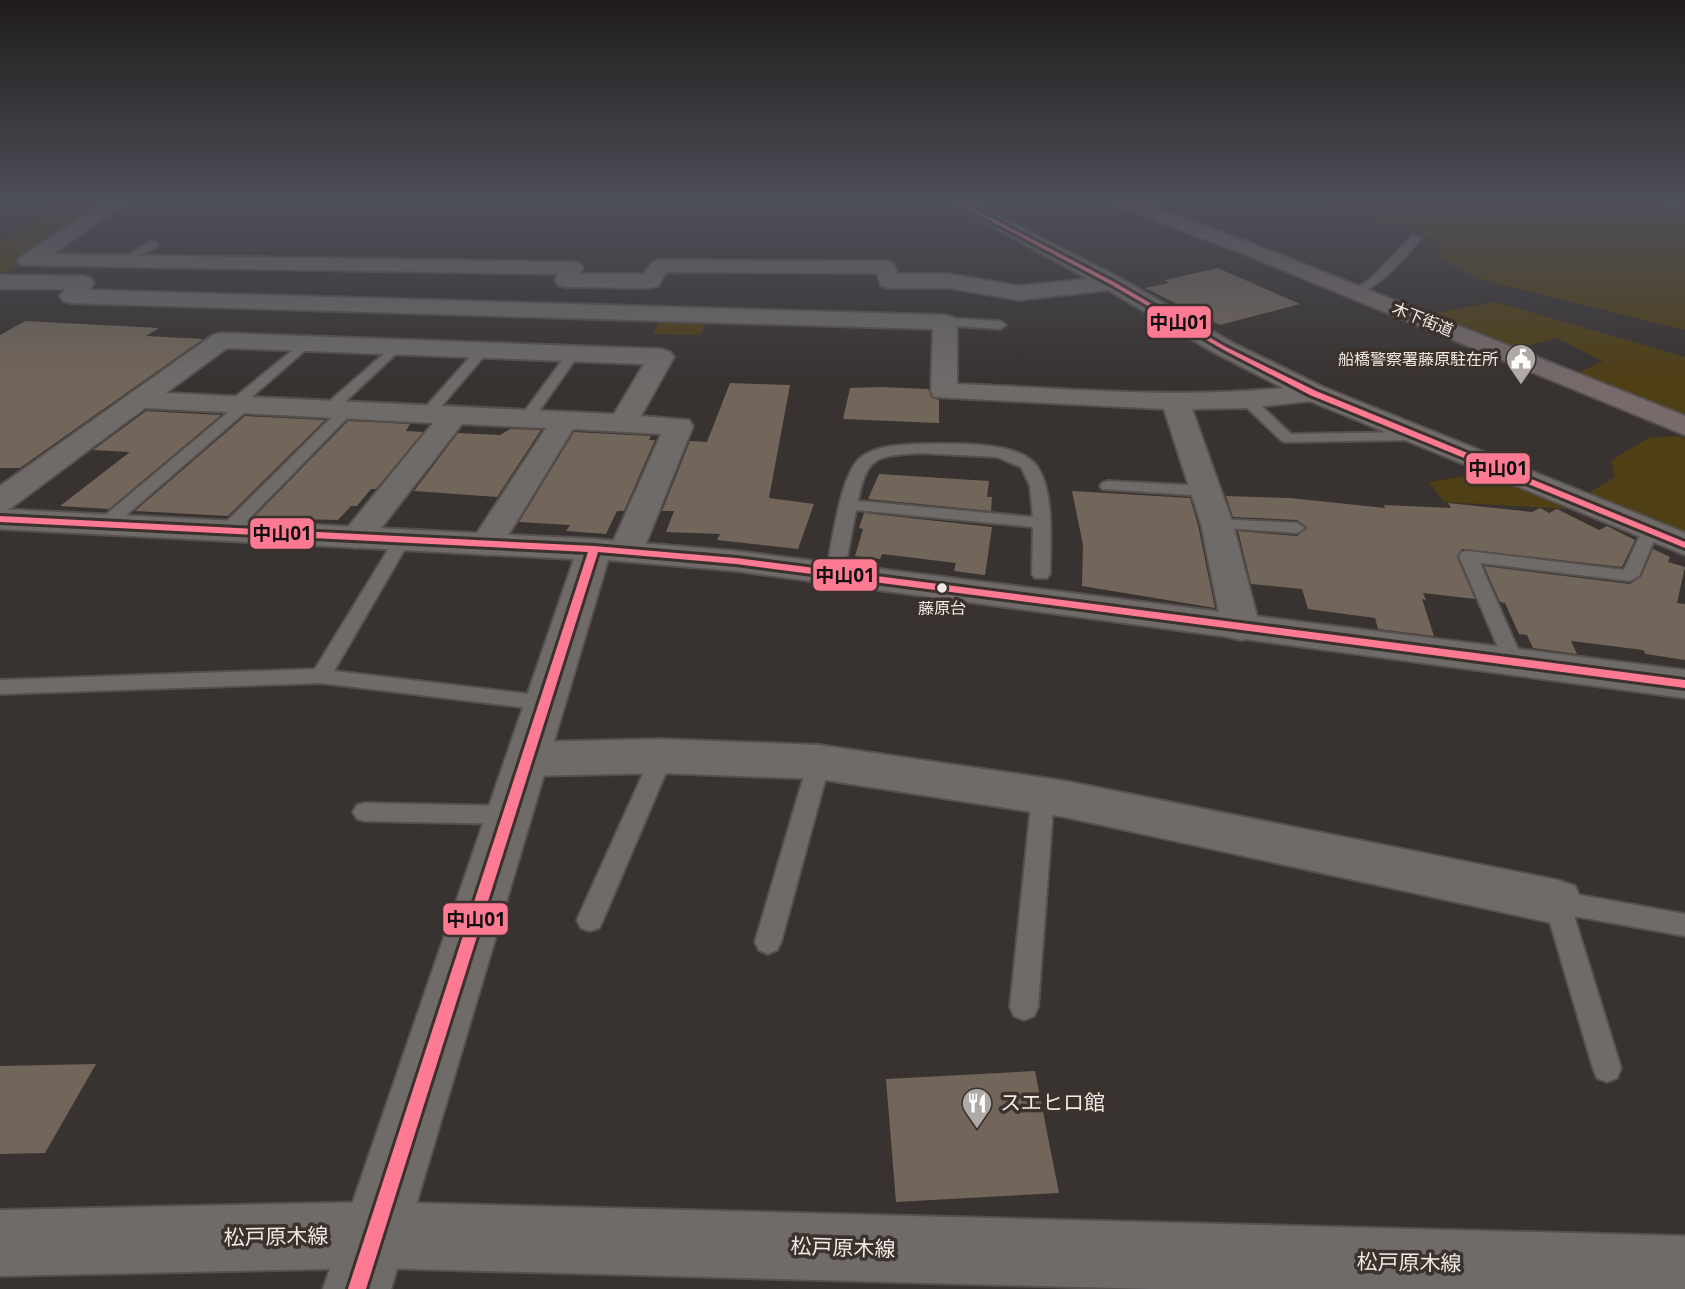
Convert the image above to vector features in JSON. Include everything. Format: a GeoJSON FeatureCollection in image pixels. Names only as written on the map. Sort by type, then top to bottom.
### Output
{"type":"FeatureCollection","features":[{"type":"Feature","properties":{"kind":"main road","name":"木下街道"},"geometry":{"type":"LineString","coordinates":[[1280,261],[1685,426]]}},
{"type":"Feature","properties":{"kind":"street"},"geometry":{"type":"LineString","coordinates":[[0,280],[28,261]]}},
{"type":"Feature","properties":{"kind":"street"},"geometry":{"type":"LineString","coordinates":[[189,261],[572,268],[566,280],[638,281],[650,281],[660,266],[886,267],[889,281],[949,281],[1018,293],[1112,283]]}},
{"type":"Feature","properties":{"kind":"street"},"geometry":{"type":"LineString","coordinates":[[1070,261],[1224,348],[1313,393],[1685,545]]}},
{"type":"Feature","properties":{"kind":"street"},"geometry":{"type":"LineString","coordinates":[[0,280],[83,283],[71,296],[945,322],[944,391],[1175,401],[1247,400],[1313,393]]}},
{"type":"Feature","properties":{"kind":"street"},"geometry":{"type":"LineString","coordinates":[[0,501],[222,340],[661,357],[623,423]]}},
{"type":"Feature","properties":{"kind":"street"},"geometry":{"type":"LineString","coordinates":[[139,400],[679,426],[610,550],[545,703],[366,1262]]}},
{"type":"Feature","properties":{"kind":"street"},"geometry":{"type":"LineString","coordinates":[[1175,401],[1217,524],[1241,628]]}},
{"type":"Feature","properties":{"kind":"street"},"geometry":{"type":"LineString","coordinates":[[356,538],[440,415]]}},
{"type":"Feature","properties":{"kind":"street"},"geometry":{"type":"LineString","coordinates":[[486,545],[565,420]]}},
{"type":"Feature","properties":{"kind":"street"},"geometry":{"type":"LineString","coordinates":[[0,519],[610,550],[835,573],[1685,684]]}},
{"type":"Feature","properties":{"kind":"street"},"geometry":{"type":"LineString","coordinates":[[528,759],[662,756],[819,762],[1043,795],[1557,902]]}},
{"type":"Feature","properties":{"kind":"street","name":"松戸原木線"},"geometry":{"type":"LineString","coordinates":[[0,1242],[366,1262],[1685,1270]]}},
{"type":"Feature","properties":{"kind":"lane"},"geometry":{"type":"LineString","coordinates":[[1357,292],[1373,282],[1394,261]]}},
{"type":"Feature","properties":{"kind":"lane"},"geometry":{"type":"LineString","coordinates":[[945,322],[1000,325]]}},
{"type":"Feature","properties":{"kind":"lane"},"geometry":{"type":"LineString","coordinates":[[103,526],[305,344]]}},
{"type":"Feature","properties":{"kind":"lane"},"geometry":{"type":"LineString","coordinates":[[227,531],[395,348]]}},
{"type":"Feature","properties":{"kind":"lane"},"geometry":{"type":"LineString","coordinates":[[440,415],[482,351]]}},
{"type":"Feature","properties":{"kind":"lane"},"geometry":{"type":"LineString","coordinates":[[527,418],[573,354]]}},
{"type":"Feature","properties":{"kind":"lane"},"geometry":{"type":"LineString","coordinates":[[1247,400],[1287,438],[1414,436]]}},
{"type":"Feature","properties":{"kind":"lane"},"geometry":{"type":"LineString","coordinates":[[835,573],[856,473],[867,459],[881,452],[909,448],[984,451],[1010,455],[1025,462],[1036,479],[1041,523],[1041,574]]}},
{"type":"Feature","properties":{"kind":"lane"},"geometry":{"type":"LineString","coordinates":[[1108,486],[1205,491]]}},
{"type":"Feature","properties":{"kind":"lane"},"geometry":{"type":"LineString","coordinates":[[849,505],[1041,523]]}},
{"type":"Feature","properties":{"kind":"lane"},"geometry":{"type":"LineString","coordinates":[[1217,524],[1297,528]]}},
{"type":"Feature","properties":{"kind":"lane"},"geometry":{"type":"LineString","coordinates":[[1513,661],[1468,556],[1630,576],[1650,531]]}},
{"type":"Feature","properties":{"kind":"lane"},"geometry":{"type":"LineString","coordinates":[[321,676],[402,540]]}},
{"type":"Feature","properties":{"kind":"lane"},"geometry":{"type":"LineString","coordinates":[[0,687],[321,676],[545,703]]}},
{"type":"Feature","properties":{"kind":"lane"},"geometry":{"type":"LineString","coordinates":[[590,920],[662,756]]}},
{"type":"Feature","properties":{"kind":"lane"},"geometry":{"type":"LineString","coordinates":[[768,942],[819,762]]}},
{"type":"Feature","properties":{"kind":"lane"},"geometry":{"type":"LineString","coordinates":[[1024,1007],[1043,795]]}},
{"type":"Feature","properties":{"kind":"lane"},"geometry":{"type":"LineString","coordinates":[[365,812],[509,815]]}},
{"type":"Feature","properties":{"kind":"lane"},"geometry":{"type":"LineString","coordinates":[[1607,1068],[1557,902],[1685,925]]}},
{"type":"Feature","properties":{"kind":"shaded area"},"geometry":{"type":"Polygon","coordinates":[[[0,261],[23,261],[7,272],[0,272],[0,261]]]}},
{"type":"Feature","properties":{"kind":"shaded area"},"geometry":{"type":"Polygon","coordinates":[[[1445,261],[1685,261],[1685,330],[1478,279],[1445,261]]]}},
{"type":"Feature","properties":{"kind":"shaded area"},"geometry":{"type":"Polygon","coordinates":[[[1496,302],[1685,357],[1685,419],[1573,375],[1603,361],[1557,338],[1519,348],[1434,313],[1496,302]]]}},
{"type":"Feature","properties":{"kind":"shaded area"},"geometry":{"type":"Polygon","coordinates":[[[662,317],[709,318],[700,335],[653,334],[662,317]]]}},
{"type":"Feature","properties":{"kind":"shaded area"},"geometry":{"type":"Polygon","coordinates":[[[1648,438],[1685,438],[1685,538],[1585,495],[1615,477],[1611,461],[1648,438]]]}},
{"type":"Feature","properties":{"kind":"shaded area"},"geometry":{"type":"Polygon","coordinates":[[[1482,473],[1568,509],[1444,502],[1429,482],[1482,473]]]}},
{"type":"Feature","properties":{"kind":"building"},"geometry":{"type":"Polygon","coordinates":[[[1218,268],[1300,304],[1220,325],[1145,288],[1169,283],[1165,280],[1218,268]]]}},
{"type":"Feature","properties":{"kind":"building"},"geometry":{"type":"Polygon","coordinates":[[[25,321],[159,328],[146,336],[203,339],[20,468],[0,468],[0,335],[25,321]]]}},
{"type":"Feature","properties":{"kind":"building"},"geometry":{"type":"Polygon","coordinates":[[[730,383],[790,385],[769,498],[814,504],[798,549],[717,540],[720,534],[666,532],[674,511],[662,511],[690,441],[707,442],[730,383]]]}},
{"type":"Feature","properties":{"kind":"building"},"geometry":{"type":"Polygon","coordinates":[[[850,388],[928,389],[932,398],[939,400],[939,423],[843,419],[850,388]]]}},
{"type":"Feature","properties":{"kind":"building"},"geometry":{"type":"Polygon","coordinates":[[[146,411],[221,415],[109,509],[60,506],[130,452],[93,450],[146,411]]]}},
{"type":"Feature","properties":{"kind":"building"},"geometry":{"type":"Polygon","coordinates":[[[245,416],[325,420],[228,516],[135,511],[245,416]]]}},
{"type":"Feature","properties":{"kind":"building"},"geometry":{"type":"Polygon","coordinates":[[[348,421],[410,424],[406,431],[423,432],[376,489],[371,489],[357,506],[351,506],[338,520],[253,518],[348,421]]]}},
{"type":"Feature","properties":{"kind":"building"},"geometry":{"type":"Polygon","coordinates":[[[510,429],[541,430],[497,497],[414,491],[458,433],[500,435],[510,429]]]}},
{"type":"Feature","properties":{"kind":"building"},"geometry":{"type":"Polygon","coordinates":[[[574,432],[651,436],[649,440],[655,440],[624,511],[617,511],[606,534],[566,531],[570,525],[519,522],[574,432]]]}},
{"type":"Feature","properties":{"kind":"building"},"geometry":{"type":"Polygon","coordinates":[[[879,474],[989,481],[987,497],[992,497],[991,511],[868,499],[879,474]]]}},
{"type":"Feature","properties":{"kind":"building"},"geometry":{"type":"Polygon","coordinates":[[[1072,491],[1190,498],[1215,608],[1082,586],[1083,545],[1072,491]]]}},
{"type":"Feature","properties":{"kind":"building"},"geometry":{"type":"Polygon","coordinates":[[[1226,496],[1290,498],[1385,508],[1384,505],[1451,508],[1448,503],[1532,512],[1540,508],[1549,513],[1557,509],[1599,530],[1607,526],[1635,540],[1622,567],[1462,549],[1457,557],[1475,599],[1423,593],[1426,600],[1422,599],[1434,636],[1378,629],[1375,618],[1308,609],[1302,589],[1251,584],[1238,531],[1297,536],[1307,527],[1297,520],[1233,517],[1226,496]]]}},
{"type":"Feature","properties":{"kind":"building"},"geometry":{"type":"Polygon","coordinates":[[[864,513],[992,527],[985,575],[954,571],[956,563],[882,554],[880,559],[855,556],[863,529],[859,528],[864,513]]]}},
{"type":"Feature","properties":{"kind":"building"},"geometry":{"type":"Polygon","coordinates":[[[1653,549],[1670,557],[1668,562],[1685,567],[1677,603],[1685,604],[1685,660],[1646,654],[1643,650],[1571,641],[1577,654],[1533,648],[1527,635],[1519,634],[1505,603],[1500,602],[1484,566],[1630,584],[1641,577],[1653,549]]]}},
{"type":"Feature","properties":{"kind":"building"},"geometry":{"type":"Polygon","coordinates":[[[96,1064],[45,1153],[0,1154],[0,1066],[96,1064]]]}},
{"type":"Feature","properties":{"kind":"building"},"geometry":{"type":"Polygon","coordinates":[[[1035,1071],[1059,1193],[896,1202],[886,1079],[1035,1071]]]}},
{"type":"Feature","properties":{"kind":"transit line","name":"中山01"},"geometry":{"type":"LineString","coordinates":[[1070,261],[1224,348],[1313,393],[1685,545]]}},
{"type":"Feature","properties":{"kind":"transit line","name":"中山01"},"geometry":{"type":"LineString","coordinates":[[0,519],[626,551],[736,561],[1685,684]]}},
{"type":"Feature","properties":{"kind":"transit line","name":"中山01"},"geometry":{"type":"LineString","coordinates":[[357,1289],[594,549]]}},
{"type":"Feature","properties":{"kind":"place","name":"船橋警察署藤原駐在所"},"geometry":{"type":"Point","coordinates":[1521,386]}},
{"type":"Feature","properties":{"kind":"place","name":"藤原台"},"geometry":{"type":"Point","coordinates":[942,588]}},
{"type":"Feature","properties":{"kind":"place","name":"スエヒロ館"},"geometry":{"type":"Point","coordinates":[977,1130]}}]}
